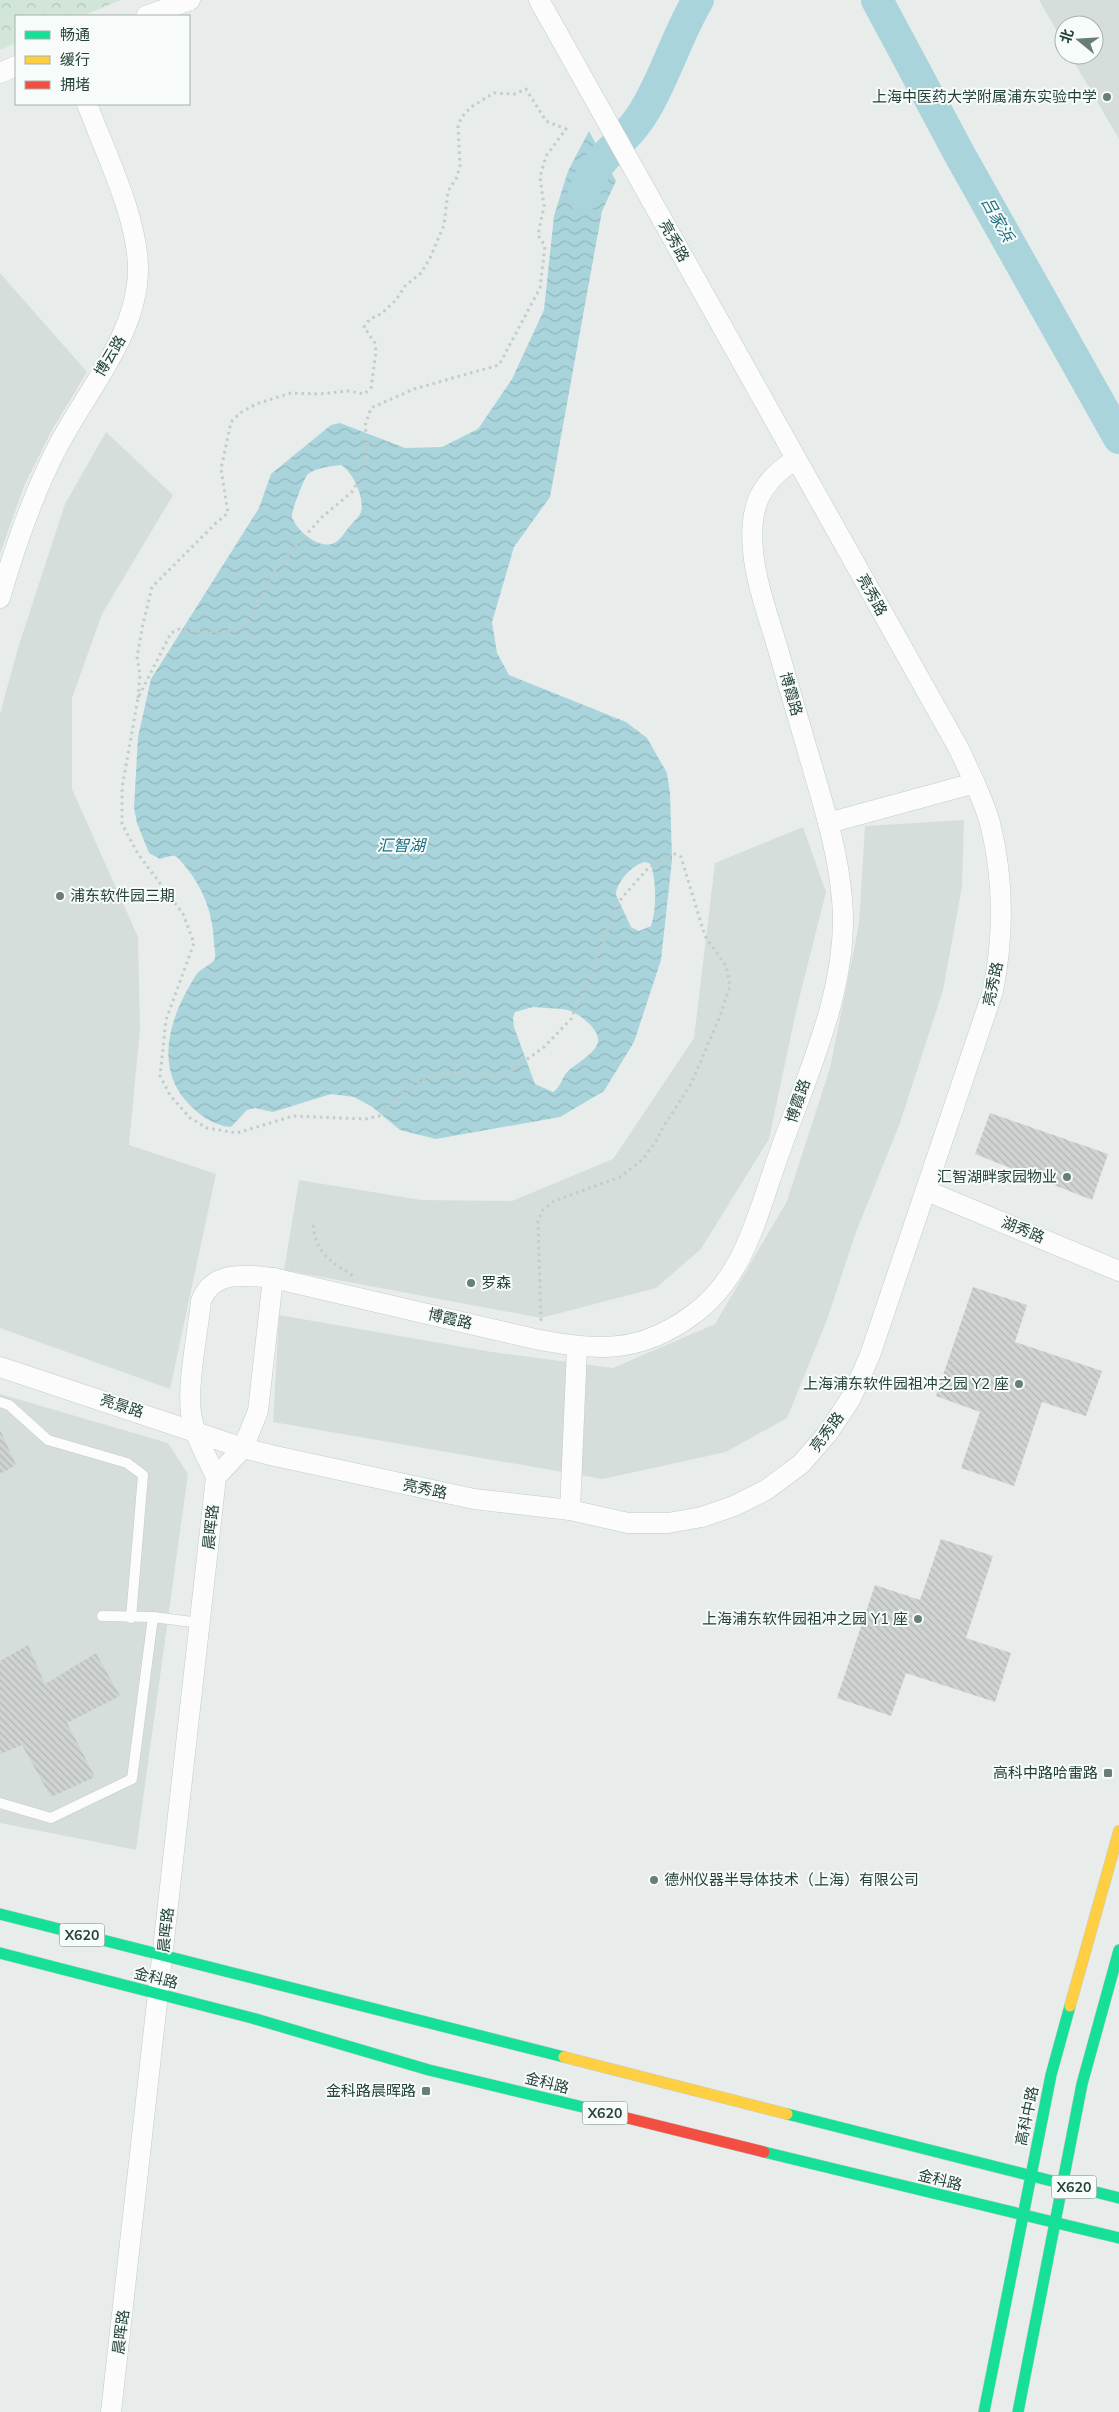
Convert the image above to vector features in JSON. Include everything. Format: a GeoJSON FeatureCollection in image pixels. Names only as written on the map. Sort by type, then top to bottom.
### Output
{"type":"FeatureCollection","features":[{"type":"Feature","properties":{"kind":"main road","name":"高科中路"},"geometry":{"type":"LineString","coordinates":[[984,2412],[1051,2075],[1119,1831]]}},
{"type":"Feature","properties":{"kind":"main road","name":"金科路"},"geometry":{"type":"LineString","coordinates":[[0,1914],[1119,2198]]}},
{"type":"Feature","properties":{"kind":"main road"},"geometry":{"type":"LineString","coordinates":[[1018,2412],[1082,2084],[1119,1950]]}},
{"type":"Feature","properties":{"kind":"main road","name":"金科路"},"geometry":{"type":"LineString","coordinates":[[0,1953],[252,2018],[429,2070],[1119,2238]]}},
{"type":"Feature","properties":{"kind":"street"},"geometry":{"type":"LineString","coordinates":[[149,15],[190,0]]}},
{"type":"Feature","properties":{"kind":"street","name":"亮秀路"},"geometry":{"type":"LineString","coordinates":[[243,1448],[474,1499],[570,1510],[628,1523],[668,1523],[702,1517],[734,1506],[766,1490],[801,1464],[828,1433],[851,1398],[870,1355],[985,1021],[999,964],[1002,926],[997,860],[990,822],[959,749],[539,0]]}},
{"type":"Feature","properties":{"kind":"street"},"geometry":{"type":"LineString","coordinates":[[0,73],[15,66]]}},
{"type":"Feature","properties":{"kind":"street","name":"博云路"},"geometry":{"type":"LineString","coordinates":[[0,598],[25,521],[42,480],[72,419],[122,335],[135,299],[138,268],[133,232],[87,105]]}},
{"type":"Feature","properties":{"kind":"street","name":"博霞路"},"geometry":{"type":"LineString","coordinates":[[273,1278],[577,1348],[602,1348],[628,1345],[672,1328],[710,1301],[740,1258],[750,1237],[806,1077],[836,982],[841,954],[842,902],[835,848],[768,617],[753,550],[756,508],[762,491],[769,479],[796,459]]}},
{"type":"Feature","properties":{"kind":"street"},"geometry":{"type":"LineString","coordinates":[[828,823],[975,783]]}},
{"type":"Feature","properties":{"kind":"street","name":"湖秀路"},"geometry":{"type":"LineString","coordinates":[[927,1191],[1119,1271]]}},
{"type":"Feature","properties":{"kind":"street"},"geometry":{"type":"LineString","coordinates":[[236,1276],[273,1278],[258,1411],[243,1448],[216,1477],[195,1431],[190,1396],[201,1301],[206,1288],[219,1280],[236,1276]]}},
{"type":"Feature","properties":{"kind":"street"},"geometry":{"type":"LineString","coordinates":[[570,1510],[577,1348]]}},
{"type":"Feature","properties":{"kind":"street","name":"亮景路"},"geometry":{"type":"LineString","coordinates":[[0,1367],[243,1448]]}},
{"type":"Feature","properties":{"kind":"street","name":"晨晖路"},"geometry":{"type":"LineString","coordinates":[[111,2412],[216,1477]]}},
{"type":"Feature","properties":{"kind":"lane"},"geometry":{"type":"LineString","coordinates":[[0,1402],[9,1405],[48,1440],[127,1463],[143,1476],[131,1618]]}},
{"type":"Feature","properties":{"kind":"lane"},"geometry":{"type":"LineString","coordinates":[[102,1616],[152,1617],[200,1623]]}},
{"type":"Feature","properties":{"kind":"lane"},"geometry":{"type":"LineString","coordinates":[[0,1803],[51,1818],[132,1779],[152,1617]]}},
{"type":"Feature","properties":{"kind":"path"},"geometry":{"type":"LineString","coordinates":[[138,698],[171,633],[179,629],[211,635],[221,634],[240,626],[253,616],[274,570],[322,517],[352,491],[365,466],[368,446],[366,426],[371,408],[391,398],[452,377],[499,365],[540,288],[545,246],[538,235],[544,206],[540,177],[546,156],[566,129],[546,121],[526,89],[514,94],[494,93],[471,107],[461,118],[458,127],[460,166],[456,179],[448,191],[444,226],[430,258],[421,272],[405,286],[396,300],[381,314],[370,319],[364,327],[375,343],[376,352],[371,388],[364,394],[349,391],[320,394],[290,393],[256,404],[240,413],[231,422],[221,469],[228,513],[152,587],[142,624],[137,657],[140,675],[138,698],[122,788],[122,824],[143,862],[183,914],[194,943],[166,1020],[160,1076],[170,1095],[190,1118],[207,1128],[237,1133],[293,1116],[365,1119],[379,1116],[412,1084],[438,1074],[463,1072],[495,1076],[510,1071],[557,1036],[571,1019],[621,899],[649,867],[675,854],[681,857],[706,936],[726,966],[730,986],[720,1016],[691,1084],[662,1128],[655,1144],[642,1160],[620,1177],[554,1201],[542,1210],[538,1221],[541,1321],[538,1328]]}},
{"type":"Feature","properties":{"kind":"path"},"geometry":{"type":"LineString","coordinates":[[313,1225],[314,1238],[320,1250],[332,1262],[360,1280]]}},
{"type":"Feature","properties":{"kind":"shaded area","name":"上海中医药大学附属浦东实验中学"},"geometry":{"type":"Polygon","coordinates":[[[1039,0],[1119,0],[1119,139],[1076,65],[1104,65],[1104,15],[1054,15],[1054,26],[1039,0]]]}},
{"type":"Feature","properties":{"kind":"shaded area"},"geometry":{"type":"Polygon","coordinates":[[[0,273],[87,372],[52,430],[24,486],[0,554],[0,273]]]}},
{"type":"Feature","properties":{"kind":"shaded area","name":"浦东软件园三期"},"geometry":{"type":"Polygon","coordinates":[[[106,432],[173,495],[102,614],[72,698],[72,789],[138,937],[140,1029],[129,1145],[216,1174],[170,1389],[0,1328],[0,714],[18,648],[65,504],[106,432]]]}},
{"type":"Feature","properties":{"kind":"shaded area"},"geometry":{"type":"Polygon","coordinates":[[[964,820],[962,887],[943,990],[900,1123],[856,1232],[827,1320],[787,1418],[726,1452],[603,1479],[273,1422],[279,1315],[492,1352],[613,1368],[715,1324],[787,1201],[830,1068],[859,924],[865,826],[964,820]]]}},
{"type":"Feature","properties":{"kind":"shaded area"},"geometry":{"type":"Polygon","coordinates":[[[803,827],[826,892],[797,1007],[769,1139],[701,1249],[656,1288],[541,1318],[284,1270],[299,1180],[421,1200],[512,1201],[613,1159],[694,1038],[715,863],[803,827]]]}},
{"type":"Feature","properties":{"kind":"shaded area"},"geometry":{"type":"Polygon","coordinates":[[[0,1394],[168,1443],[188,1474],[136,1850],[0,1823],[0,1394]]]}},
{"type":"Feature","properties":{"kind":"green space"},"geometry":{"type":"Polygon","coordinates":[[[0,0],[121,0],[84,15],[15,15],[15,43],[0,50],[0,0]]]}},
{"type":"Feature","properties":{"kind":"water","name":"汇智湖"},"geometry":{"type":"Polygon","coordinates":[[[589,131],[616,181],[602,211],[550,497],[514,547],[492,622],[497,653],[509,675],[626,722],[647,738],[667,773],[670,793],[672,860],[661,960],[634,1042],[604,1091],[560,1117],[436,1139],[400,1130],[371,1106],[354,1097],[331,1094],[273,1112],[255,1108],[247,1110],[231,1127],[212,1122],[186,1101],[176,1086],[170,1071],[168,1054],[170,1038],[180,1005],[196,975],[200,970],[212,963],[215,955],[212,922],[206,902],[192,875],[175,856],[160,859],[149,853],[137,823],[134,808],[138,737],[151,679],[259,508],[271,474],[331,425],[340,423],[405,448],[442,447],[478,429],[512,379],[544,310],[554,216],[568,171],[589,131]],[[341,465],[319,469],[308,474],[301,487],[292,513],[293,520],[302,532],[318,543],[330,544],[338,541],[361,512],[360,493],[350,473],[341,465]],[[640,863],[622,879],[616,895],[631,927],[639,931],[651,926],[655,895],[651,864],[640,863]],[[533,1007],[515,1012],[513,1018],[514,1027],[535,1084],[553,1092],[568,1071],[595,1049],[598,1040],[597,1034],[584,1019],[568,1010],[533,1007]]]}},
{"type":"Feature","properties":{"kind":"building","name":"汇智湖畔家园物业"},"geometry":{"type":"Polygon","coordinates":[[[990,1113],[1108,1154],[1092,1200],[975,1154],[990,1113]]]}},
{"type":"Feature","properties":{"kind":"building","name":"上海浦东软件园祖冲之园 Y2 座"},"geometry":{"type":"Polygon","coordinates":[[[973,1287],[1027,1305],[1015,1342],[1102,1371],[1086,1416],[1042,1402],[1014,1486],[961,1468],[980,1412],[936,1396],[973,1287]]]}},
{"type":"Feature","properties":{"kind":"building"},"geometry":{"type":"Polygon","coordinates":[[[0,1430],[16,1465],[0,1474],[0,1430]]]}},
{"type":"Feature","properties":{"kind":"building","name":"上海浦东软件园祖冲之园 Y1 座"},"geometry":{"type":"Polygon","coordinates":[[[941,1539],[993,1556],[966,1638],[1011,1653],[995,1702],[906,1673],[891,1716],[837,1698],[875,1585],[920,1600],[941,1539]]]}},
{"type":"Feature","properties":{"kind":"building"},"geometry":{"type":"Polygon","coordinates":[[[28,1645],[45,1684],[96,1653],[120,1696],[67,1723],[95,1777],[51,1797],[22,1745],[0,1754],[0,1661],[28,1645]]]}},
{"type":"Feature","properties":{"kind":"waterway"},"geometry":{"type":"LineString","coordinates":[[583,196],[595,170],[629,132],[645,110],[698,0]]}},
{"type":"Feature","properties":{"kind":"waterway","name":"吕家浜"},"geometry":{"type":"LineString","coordinates":[[877,0],[961,157],[1119,438]]}},
{"type":"Feature","properties":{"kind":"traffic: fast"},"geometry":{"type":"LineString","coordinates":[[0,1914],[564,2057]]}},
{"type":"Feature","properties":{"kind":"traffic: fast"},"geometry":{"type":"LineString","coordinates":[[1018,2412],[1082,2084],[1119,1950]]}},
{"type":"Feature","properties":{"kind":"traffic: fast"},"geometry":{"type":"LineString","coordinates":[[0,1953],[252,2018],[429,2070],[591,2109]]}},
{"type":"Feature","properties":{"kind":"traffic: fast"},"geometry":{"type":"LineString","coordinates":[[984,2412],[1051,2075],[1070,2006]]}},
{"type":"Feature","properties":{"kind":"traffic: fast"},"geometry":{"type":"LineString","coordinates":[[787,2114],[1119,2198]]}},
{"type":"Feature","properties":{"kind":"traffic: fast"},"geometry":{"type":"LineString","coordinates":[[764,2152],[1119,2238]]}},
{"type":"Feature","properties":{"kind":"traffic: slow"},"geometry":{"type":"LineString","coordinates":[[1070,2006],[1119,1831]]}},
{"type":"Feature","properties":{"kind":"traffic: slow"},"geometry":{"type":"LineString","coordinates":[[564,2057],[787,2114]]}},
{"type":"Feature","properties":{"kind":"traffic: jam"},"geometry":{"type":"LineString","coordinates":[[591,2109],[764,2152]]}},
{"type":"Feature","properties":{"kind":"place","name":"上海中医药大学附属浦东实验中学"},"geometry":{"type":"Point","coordinates":[1107,97]}},
{"type":"Feature","properties":{"kind":"place","name":"浦东软件园三期"},"geometry":{"type":"Point","coordinates":[60,896]}},
{"type":"Feature","properties":{"kind":"place","name":"汇智湖畔家园物业"},"geometry":{"type":"Point","coordinates":[1067,1177]}},
{"type":"Feature","properties":{"kind":"place","name":"罗森"},"geometry":{"type":"Point","coordinates":[471,1283]}},
{"type":"Feature","properties":{"kind":"place","name":"上海浦东软件园祖冲之园 Y2 座"},"geometry":{"type":"Point","coordinates":[1019,1384]}},
{"type":"Feature","properties":{"kind":"place","name":"上海浦东软件园祖冲之园 Y1 座"},"geometry":{"type":"Point","coordinates":[918,1619]}},
{"type":"Feature","properties":{"kind":"place","name":"高科中路哈雷路"},"geometry":{"type":"Point","coordinates":[1108,1773]}},
{"type":"Feature","properties":{"kind":"place","name":"德州仪器半导体技术（上海）有限公司"},"geometry":{"type":"Point","coordinates":[654,1880]}},
{"type":"Feature","properties":{"kind":"place","name":"金科路晨晖路"},"geometry":{"type":"Point","coordinates":[426,2091]}}]}
